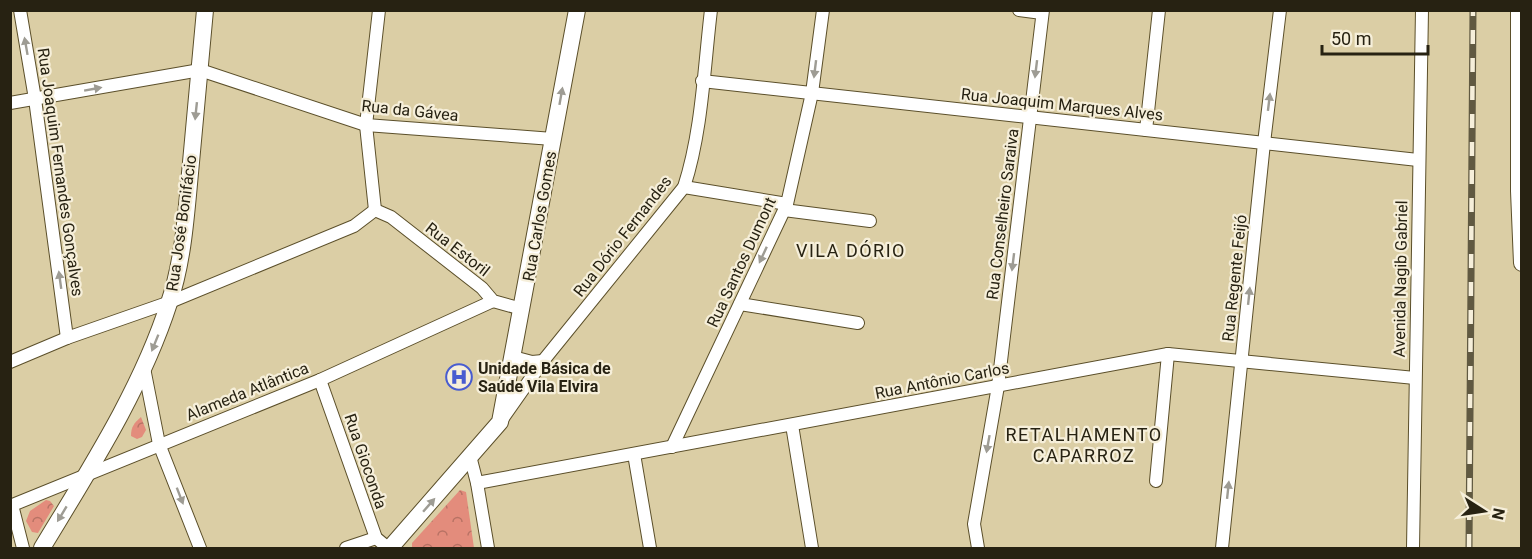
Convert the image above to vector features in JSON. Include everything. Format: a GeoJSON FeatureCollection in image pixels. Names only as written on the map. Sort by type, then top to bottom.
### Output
{"type":"FeatureCollection","features":[{"type":"Feature","properties":{"kind":"street","name":"Rua Joaquim Fernandes Gonçalves"},"geometry":{"type":"LineString","coordinates":[[20,10],[35,99],[68,338]]}},
{"type":"Feature","properties":{"kind":"street","name":"Rua José Bonifácio"},"geometry":{"type":"LineString","coordinates":[[42,549],[144,368],[170,302],[182,245],[205,10]]}},
{"type":"Feature","properties":{"kind":"street"},"geometry":{"type":"LineString","coordinates":[[10,362],[68,338],[170,302],[354,226],[375,210],[366,125],[379,10]]}},
{"type":"Feature","properties":{"kind":"street","name":"Rua Carlos Gomes"},"geometry":{"type":"LineString","coordinates":[[500,422],[577,10]]}},
{"type":"Feature","properties":{"kind":"street","name":"Rua Dório Fernandes"},"geometry":{"type":"LineString","coordinates":[[500,422],[543,361],[684,187],[692,163],[711,10]]}},
{"type":"Feature","properties":{"kind":"street","name":"Rua Santos Dumont"},"geometry":{"type":"LineString","coordinates":[[672,447],[786,207],[812,93],[823,10]]}},
{"type":"Feature","properties":{"kind":"street"},"geometry":{"type":"LineString","coordinates":[[1019,10],[1043,12]]}},
{"type":"Feature","properties":{"kind":"street"},"geometry":{"type":"LineString","coordinates":[[1146,130],[1159,10]]}},
{"type":"Feature","properties":{"kind":"street","name":"Rua Regente Feijó"},"geometry":{"type":"LineString","coordinates":[[1222,549],[1280,10]]}},
{"type":"Feature","properties":{"kind":"street","name":"Avenida Nagib Gabriel"},"geometry":{"type":"LineString","coordinates":[[1413,549],[1422,10]]}},
{"type":"Feature","properties":{"kind":"street"},"geometry":{"type":"LineString","coordinates":[[1519,10],[1521,242]]}},
{"type":"Feature","properties":{"kind":"street","name":"Rua Conselheiro Saraiva"},"geometry":{"type":"LineString","coordinates":[[978,549],[974,524],[998,386],[1043,12]]}},
{"type":"Feature","properties":{"kind":"street"},"geometry":{"type":"LineString","coordinates":[[10,103],[200,70]]}},
{"type":"Feature","properties":{"kind":"street","name":"Rua da Gávea"},"geometry":{"type":"LineString","coordinates":[[200,70],[366,125],[553,140]]}},
{"type":"Feature","properties":{"kind":"street","name":"Rua Joaquim Marques Alves"},"geometry":{"type":"LineString","coordinates":[[702,81],[1418,160]]}},
{"type":"Feature","properties":{"kind":"street"},"geometry":{"type":"LineString","coordinates":[[684,187],[870,221]]}},
{"type":"Feature","properties":{"kind":"street","name":"Rua Estoril"},"geometry":{"type":"LineString","coordinates":[[375,210],[391,217],[482,288],[493,301],[522,309]]}},
{"type":"Feature","properties":{"kind":"street","name":"Alameda Atlântica"},"geometry":{"type":"LineString","coordinates":[[11,505],[320,380],[493,301]]}},
{"type":"Feature","properties":{"kind":"street"},"geometry":{"type":"LineString","coordinates":[[740,304],[858,323]]}},
{"type":"Feature","properties":{"kind":"street"},"geometry":{"type":"LineString","coordinates":[[1156,481],[1168,354]]}},
{"type":"Feature","properties":{"kind":"street","name":"Rua Antônio Carlos"},"geometry":{"type":"LineString","coordinates":[[477,483],[1168,354],[1415,378]]}},
{"type":"Feature","properties":{"kind":"street"},"geometry":{"type":"LineString","coordinates":[[513,357],[532,362],[543,361]]}},
{"type":"Feature","properties":{"kind":"street"},"geometry":{"type":"LineString","coordinates":[[144,368],[159,444],[200,549]]}},
{"type":"Feature","properties":{"kind":"street","name":"Rua Gioconda"},"geometry":{"type":"LineString","coordinates":[[320,380],[376,538],[389,549]]}},
{"type":"Feature","properties":{"kind":"street"},"geometry":{"type":"LineString","coordinates":[[389,549],[500,422]]}},
{"type":"Feature","properties":{"kind":"street"},"geometry":{"type":"LineString","coordinates":[[792,425],[812,549]]}},
{"type":"Feature","properties":{"kind":"street"},"geometry":{"type":"LineString","coordinates":[[634,454],[650,549]]}},
{"type":"Feature","properties":{"kind":"street"},"geometry":{"type":"LineString","coordinates":[[470,456],[488,549]]}},
{"type":"Feature","properties":{"kind":"street"},"geometry":{"type":"LineString","coordinates":[[11,505],[23,549]]}},
{"type":"Feature","properties":{"kind":"street"},"geometry":{"type":"LineString","coordinates":[[346,549],[376,538]]}},
{"type":"Feature","properties":{"kind":"green space"},"geometry":{"type":"Polygon","coordinates":[[[141,417],[146,430],[142,437],[137,439],[131,436],[132,430],[141,417]]]}},
{"type":"Feature","properties":{"kind":"green space"},"geometry":{"type":"Polygon","coordinates":[[[460,490],[466,492],[474,548],[412,548],[412,543],[460,490]]]}},
{"type":"Feature","properties":{"kind":"green space"},"geometry":{"type":"Polygon","coordinates":[[[46,500],[54,506],[38,533],[32,532],[26,521],[30,511],[46,500]]]}},
{"type":"Feature","properties":{"kind":"railway"},"geometry":{"type":"LineString","coordinates":[[1469,548],[1473,10]]}},
{"type":"Feature","properties":{"kind":"place","name":"Unidade Básica de Saúde Vila Elvira"},"geometry":{"type":"Point","coordinates":[459,377]}},
{"type":"Feature","properties":{"kind":"district","name":"VILA DÓRIO"},"geometry":{"type":"Point","coordinates":[851,251]}},
{"type":"Feature","properties":{"kind":"district","name":"RETALHAMENTO CAPARROZ"},"geometry":{"type":"Point","coordinates":[1084,445]}}]}
